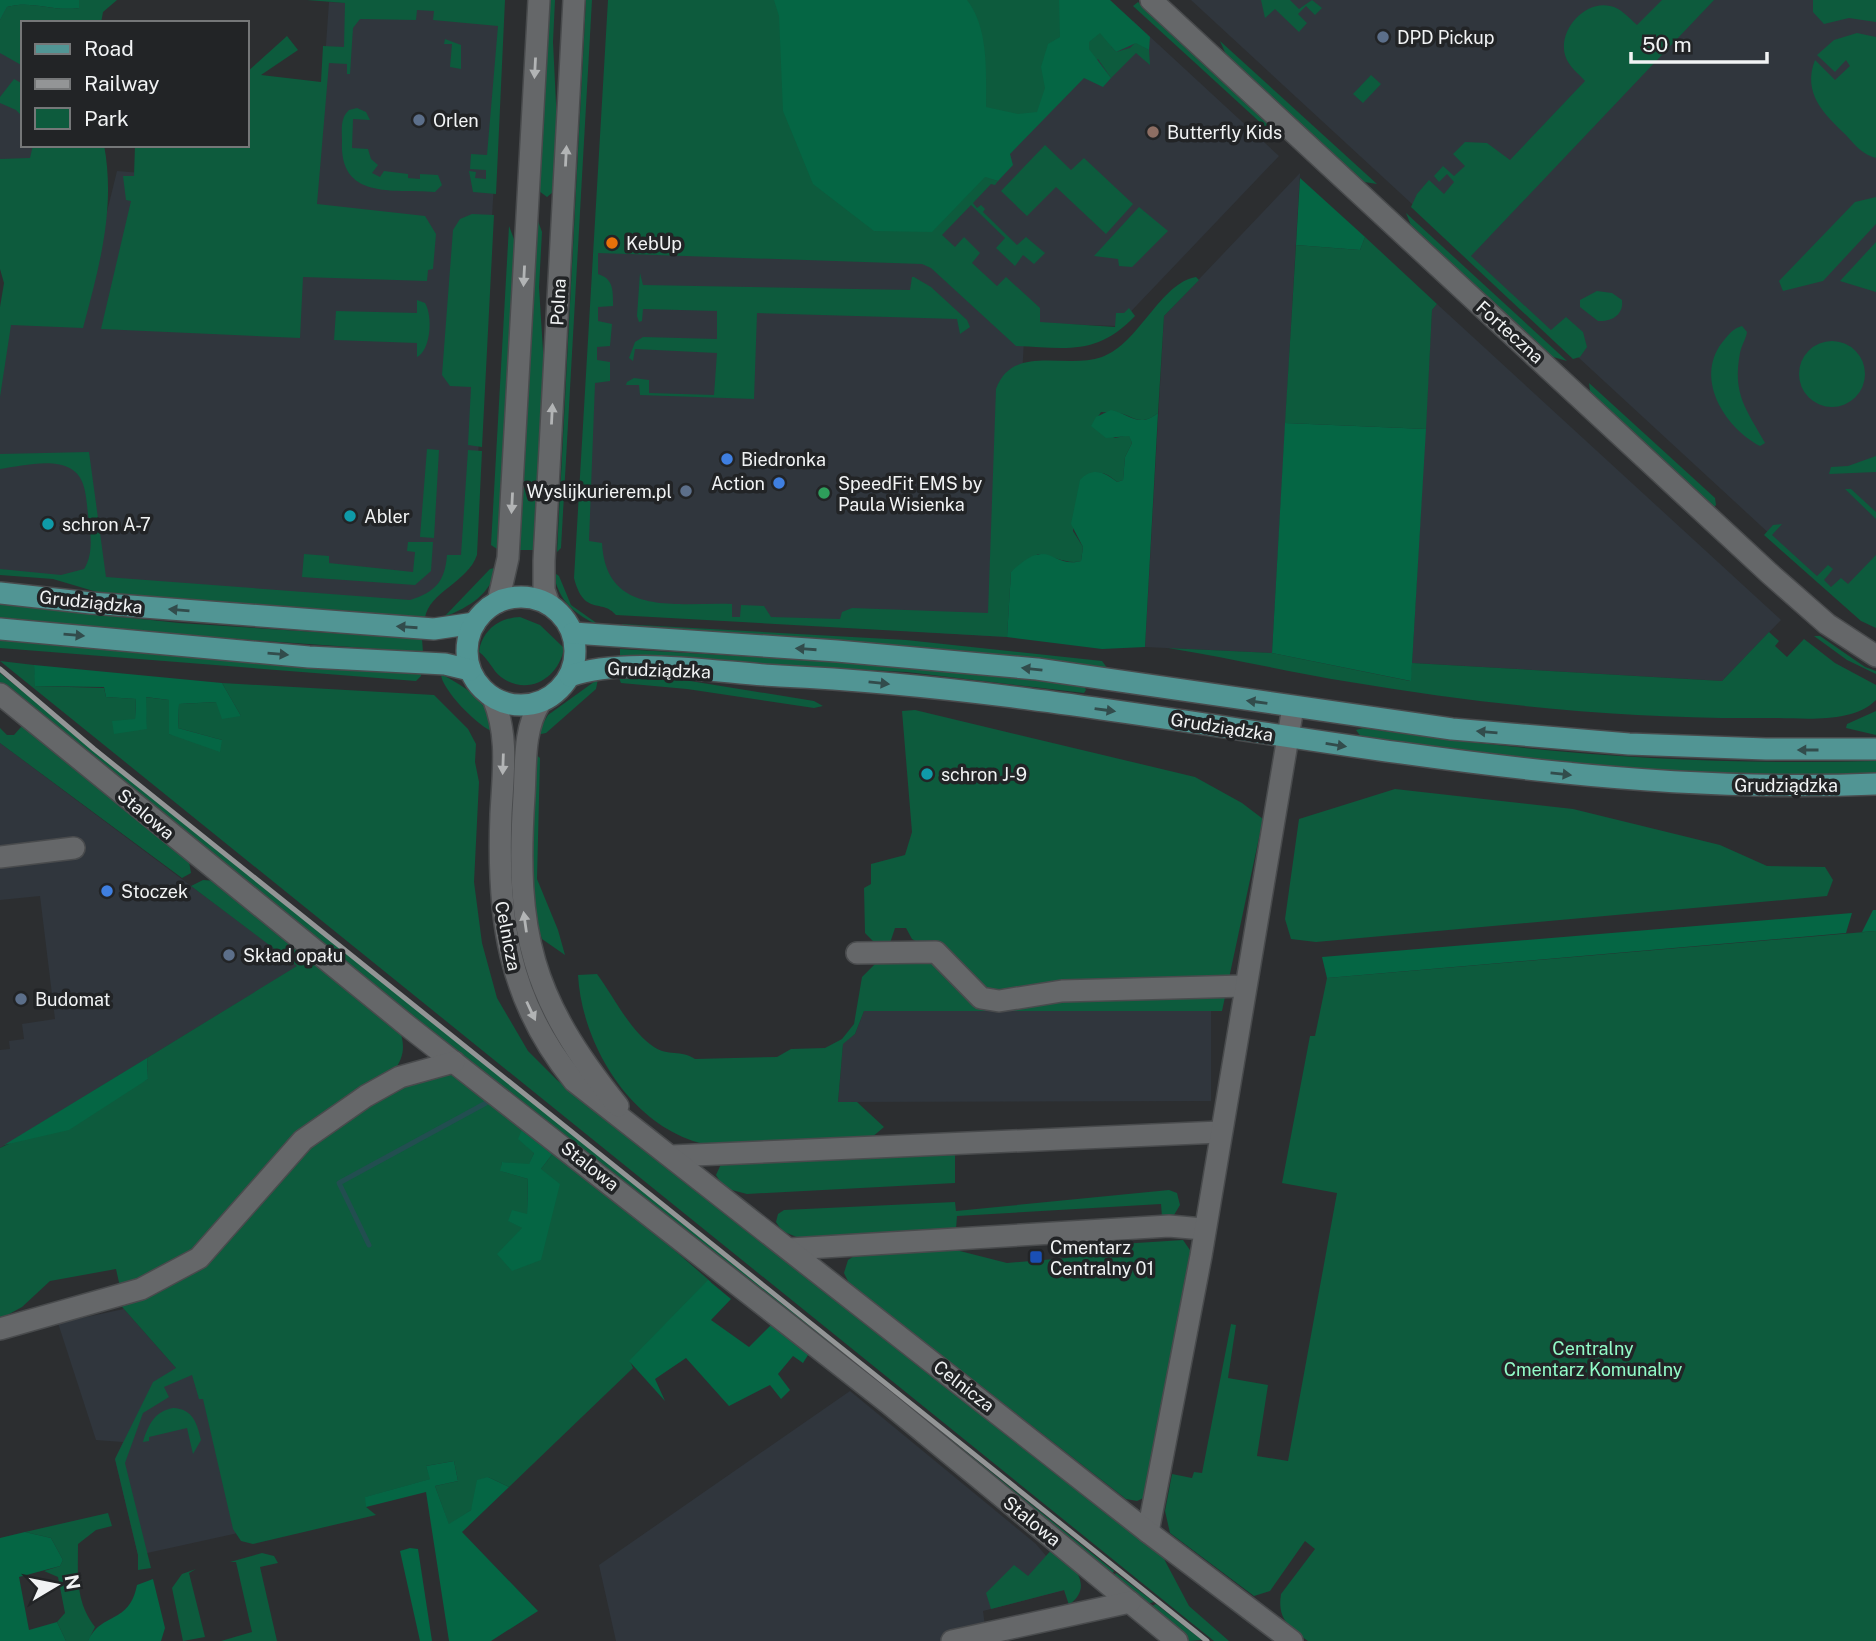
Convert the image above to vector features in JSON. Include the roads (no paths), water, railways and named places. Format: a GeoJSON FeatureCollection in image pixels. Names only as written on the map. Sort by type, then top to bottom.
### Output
{"type":"FeatureCollection","features":[{"type":"Feature","properties":{"kind":"main road","name":"Grudziądzka"},"geometry":{"type":"LineString","coordinates":[[0,593],[117,606],[434,629],[475,623]]}},
{"type":"Feature","properties":{"kind":"main road"},"geometry":{"type":"LineString","coordinates":[[514,597],[532,597],[549,604],[559,612],[573,633],[576,648],[570,676],[552,697],[540,703],[524,706],[493,698],[479,686],[470,670],[468,638],[475,623],[498,602],[514,597]]}},
{"type":"Feature","properties":{"kind":"main road","name":"Grudziądzka"},"geometry":{"type":"LineString","coordinates":[[0,628],[309,657],[444,664],[470,670]]}},
{"type":"Feature","properties":{"kind":"main road","name":"Grudziądzka"},"geometry":{"type":"LineString","coordinates":[[573,633],[837,651],[1037,669],[1452,729],[1629,744],[1766,749],[1876,749]]}},
{"type":"Feature","properties":{"kind":"main road","name":"Grudziądzka"},"geometry":{"type":"LineString","coordinates":[[570,676],[609,666],[830,678],[1020,698],[1456,763],[1600,779],[1807,787],[1876,785]]}},
{"type":"Feature","properties":{"kind":"street","name":"Polna"},"geometry":{"type":"LineString","coordinates":[[498,602],[509,558],[539,0]]}},
{"type":"Feature","properties":{"kind":"street","name":"Polna"},"geometry":{"type":"LineString","coordinates":[[549,604],[543,568],[575,0]]}},
{"type":"Feature","properties":{"kind":"street","name":"Forteczna"},"geometry":{"type":"LineString","coordinates":[[1151,0],[1769,573],[1827,624],[1876,656]]}},
{"type":"Feature","properties":{"kind":"street","name":"Stalowa"},"geometry":{"type":"LineString","coordinates":[[0,694],[454,1062],[887,1402],[1177,1641]]}},
{"type":"Feature","properties":{"kind":"street","name":"Celnicza"},"geometry":{"type":"LineString","coordinates":[[493,698],[505,736],[500,891],[504,931],[518,984],[548,1045],[574,1081],[1148,1532],[1292,1641]]}},
{"type":"Feature","properties":{"kind":"street","name":"Celnicza"},"geometry":{"type":"LineString","coordinates":[[540,703],[528,732],[520,862],[531,953],[549,999],[569,1039],[637,1130]]}},
{"type":"Feature","properties":{"kind":"street"},"geometry":{"type":"LineString","coordinates":[[1148,1532],[1244,986],[1254,951],[1293,707]]}},
{"type":"Feature","properties":{"kind":"street"},"geometry":{"type":"LineString","coordinates":[[0,857],[74,848]]}},
{"type":"Feature","properties":{"kind":"street"},"geometry":{"type":"LineString","coordinates":[[857,953],[936,952],[981,998],[999,1001],[1062,991],[1244,986]]}},
{"type":"Feature","properties":{"kind":"street"},"geometry":{"type":"LineString","coordinates":[[0,1329],[141,1290],[199,1258],[303,1140],[366,1096],[400,1077],[454,1062]]}},
{"type":"Feature","properties":{"kind":"street"},"geometry":{"type":"LineString","coordinates":[[672,1156],[1220,1132]]}},
{"type":"Feature","properties":{"kind":"street"},"geometry":{"type":"LineString","coordinates":[[790,1249],[1169,1226],[1203,1229]]}},
{"type":"Feature","properties":{"kind":"street"},"geometry":{"type":"LineString","coordinates":[[952,1641],[1130,1602]]}},
{"type":"Feature","properties":{"kind":"waterway"},"geometry":{"type":"LineString","coordinates":[[369,1245],[339,1183],[486,1103]]}},
{"type":"Feature","properties":{"kind":"railway"},"geometry":{"type":"LineString","coordinates":[[0,669],[94,749],[1207,1641]]}},
{"type":"Feature","properties":{"kind":"place","name":"DPD Pickup"},"geometry":{"type":"Point","coordinates":[1383,37]}},
{"type":"Feature","properties":{"kind":"place","name":"Orlen"},"geometry":{"type":"Point","coordinates":[419,120]}},
{"type":"Feature","properties":{"kind":"place","name":"Butterfly Kids"},"geometry":{"type":"Point","coordinates":[1153,132]}},
{"type":"Feature","properties":{"kind":"place","name":"KebUp"},"geometry":{"type":"Point","coordinates":[612,243]}},
{"type":"Feature","properties":{"kind":"place","name":"Biedronka"},"geometry":{"type":"Point","coordinates":[727,459]}},
{"type":"Feature","properties":{"kind":"place","name":"Action"},"geometry":{"type":"Point","coordinates":[779,483]}},
{"type":"Feature","properties":{"kind":"place","name":"Wyslijkurierem.pl"},"geometry":{"type":"Point","coordinates":[686,491]}},
{"type":"Feature","properties":{"kind":"place","name":"SpeedFit EMS by Paula Wisienka"},"geometry":{"type":"Point","coordinates":[824,493]}},
{"type":"Feature","properties":{"kind":"place","name":"Abler"},"geometry":{"type":"Point","coordinates":[350,516]}},
{"type":"Feature","properties":{"kind":"place","name":"schron A-7"},"geometry":{"type":"Point","coordinates":[48,524]}},
{"type":"Feature","properties":{"kind":"place","name":"schron J-9"},"geometry":{"type":"Point","coordinates":[927,774]}},
{"type":"Feature","properties":{"kind":"place","name":"Stoczek"},"geometry":{"type":"Point","coordinates":[107,891]}},
{"type":"Feature","properties":{"kind":"place","name":"Skład opału"},"geometry":{"type":"Point","coordinates":[229,955]}},
{"type":"Feature","properties":{"kind":"place","name":"Budomat"},"geometry":{"type":"Point","coordinates":[21,999]}},
{"type":"Feature","properties":{"kind":"place","name":"Cmentarz Centralny 01"},"geometry":{"type":"Point","coordinates":[1036,1257]}},
{"type":"Feature","properties":{"kind":"park label","name":"Centralny Cmentarz Komunalny"},"geometry":{"type":"Point","coordinates":[1593,1358]}}]}
